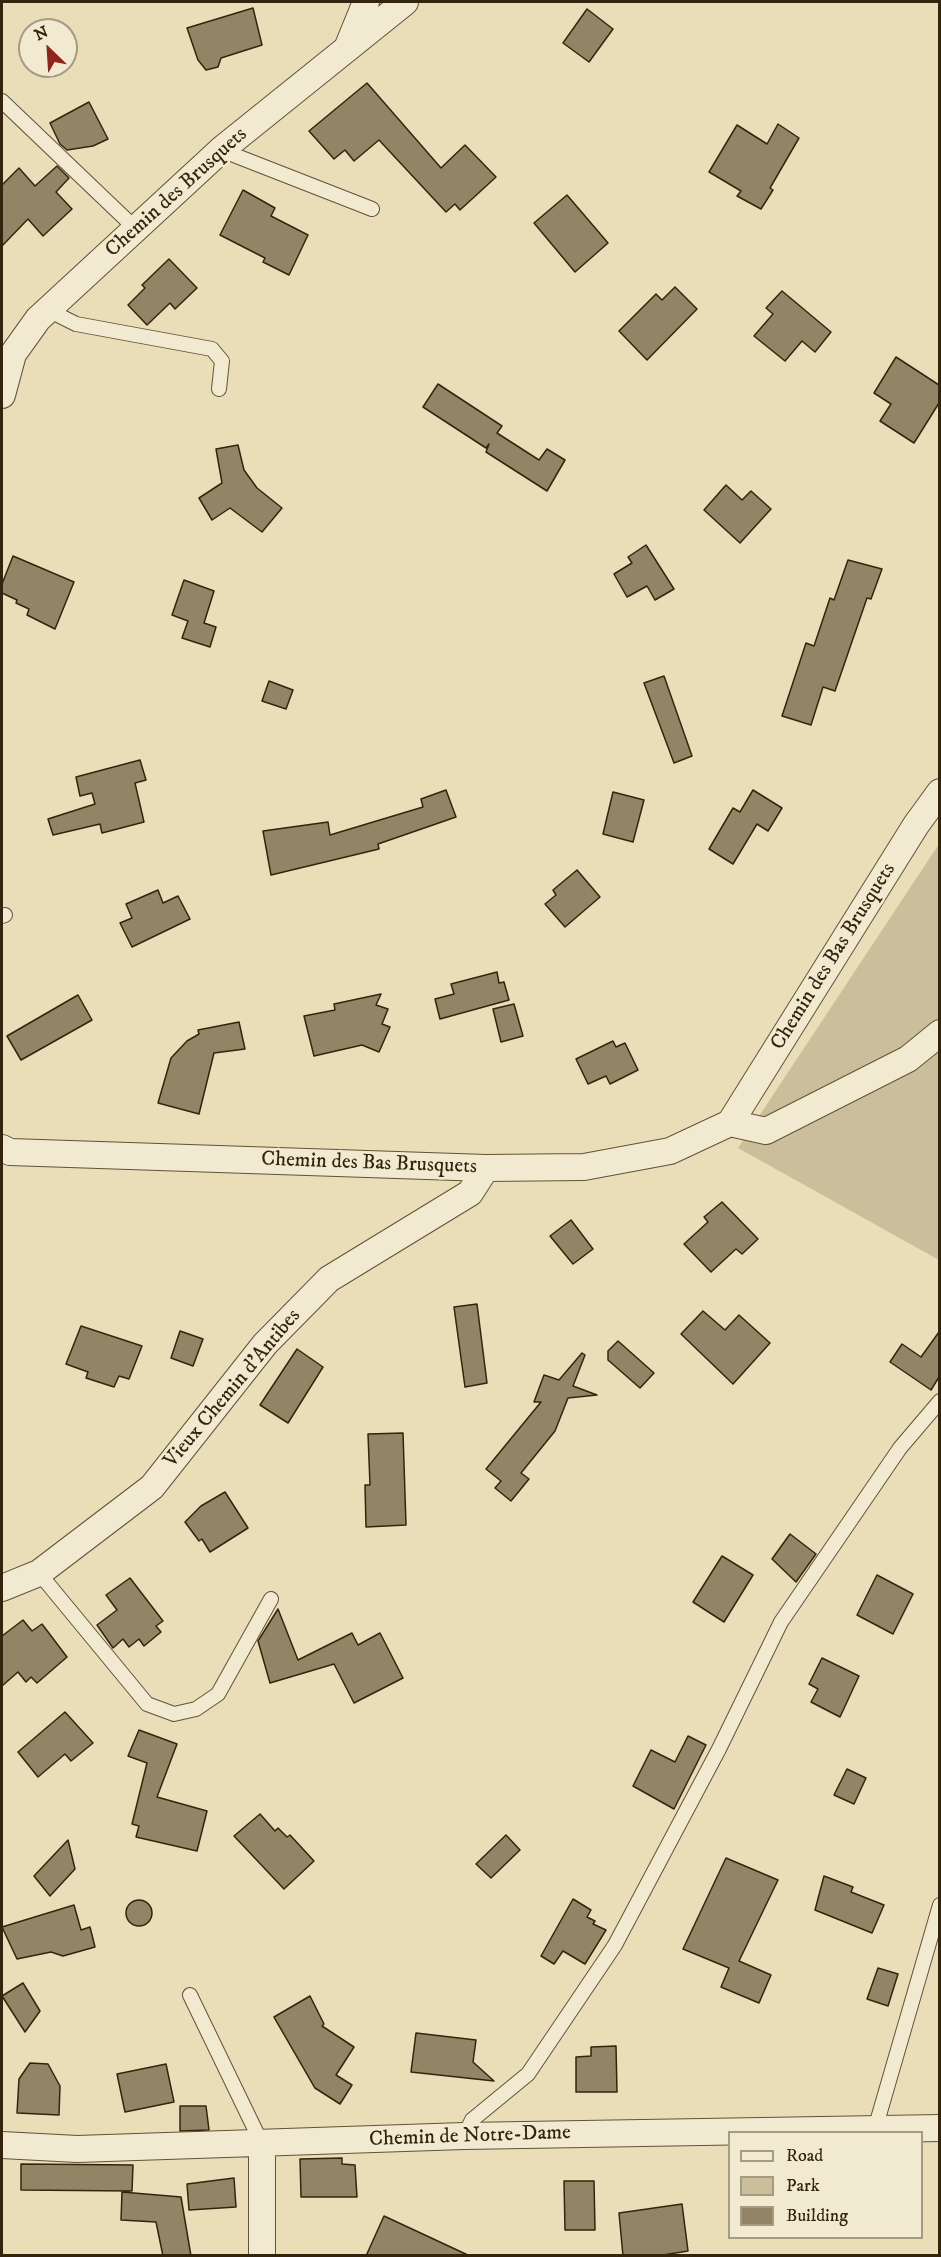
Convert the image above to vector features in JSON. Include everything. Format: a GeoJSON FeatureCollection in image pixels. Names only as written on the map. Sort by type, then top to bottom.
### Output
{"type":"FeatureCollection","features":[{"type":"Feature","properties":{"kind":"street","name":"Chemin des Brusquets"},"geometry":{"type":"LineString","coordinates":[[2,395],[13,354],[38,319],[221,150],[347,50],[366,2]]}},
{"type":"Feature","properties":{"kind":"street"},"geometry":{"type":"LineString","coordinates":[[347,50],[405,2]]}},
{"type":"Feature","properties":{"kind":"street","name":"Chemin des Bas Brusquets"},"geometry":{"type":"LineString","coordinates":[[2,1148],[10,1152],[486,1168],[584,1167],[670,1151],[730,1123],[916,825],[939,792]]}},
{"type":"Feature","properties":{"kind":"street"},"geometry":{"type":"LineString","coordinates":[[730,1123],[766,1131],[908,1059],[939,1033]]}},
{"type":"Feature","properties":{"kind":"street","name":"Vieux Chemin d'Antibes"},"geometry":{"type":"LineString","coordinates":[[2,1588],[39,1574],[152,1487],[265,1344],[329,1279],[470,1193],[486,1168]]}},
{"type":"Feature","properties":{"kind":"street","name":"Chemin de Notre-Dame"},"geometry":{"type":"LineString","coordinates":[[758,2131],[939,2128]]}},
{"type":"Feature","properties":{"kind":"street","name":"Chemin de Notre-Dame"},"geometry":{"type":"LineString","coordinates":[[2,2145],[77,2149],[464,2136],[728,2132]]}},
{"type":"Feature","properties":{"kind":"street"},"geometry":{"type":"LineString","coordinates":[[262,2144],[262,2256]]}},
{"type":"Feature","properties":{"kind":"lane"},"geometry":{"type":"LineString","coordinates":[[2,101],[136,229]]}},
{"type":"Feature","properties":{"kind":"lane"},"geometry":{"type":"LineString","coordinates":[[221,150],[372,209]]}},
{"type":"Feature","properties":{"kind":"lane"},"geometry":{"type":"LineString","coordinates":[[48,310],[75,324],[212,349],[222,361],[219,389]]}},
{"type":"Feature","properties":{"kind":"lane"},"geometry":{"type":"LineString","coordinates":[[464,2136],[472,2120],[528,2074],[615,1945],[719,1749],[782,1622],[900,1448],[939,1401]]}},
{"type":"Feature","properties":{"kind":"lane"},"geometry":{"type":"LineString","coordinates":[[39,1574],[147,1704],[174,1714],[196,1709],[218,1694],[271,1599]]}},
{"type":"Feature","properties":{"kind":"lane"},"geometry":{"type":"LineString","coordinates":[[875,2129],[939,1905]]}},
{"type":"Feature","properties":{"kind":"lane"},"geometry":{"type":"LineString","coordinates":[[190,1995],[262,2144]]}},
{"type":"Feature","properties":{"kind":"green space"},"geometry":{"type":"Polygon","coordinates":[[[939,844],[939,1260],[738,1148],[939,844]]]}},
{"type":"Feature","properties":{"kind":"building"},"geometry":{"type":"Polygon","coordinates":[[[253,8],[262,45],[221,58],[218,67],[206,70],[198,60],[187,28],[253,8]]]}},
{"type":"Feature","properties":{"kind":"building"},"geometry":{"type":"Polygon","coordinates":[[[587,9],[613,29],[589,62],[563,43],[587,9]]]}},
{"type":"Feature","properties":{"kind":"building"},"geometry":{"type":"Polygon","coordinates":[[[367,83],[441,168],[465,145],[496,177],[460,210],[455,204],[446,212],[379,140],[354,161],[345,150],[334,159],[309,131],[367,83]]]}},
{"type":"Feature","properties":{"kind":"building"},"geometry":{"type":"Polygon","coordinates":[[[89,102],[108,139],[93,146],[67,150],[60,144],[50,123],[89,102]]]}},
{"type":"Feature","properties":{"kind":"building"},"geometry":{"type":"Polygon","coordinates":[[[778,124],[799,138],[770,188],[773,190],[761,209],[737,196],[741,191],[709,172],[737,125],[767,144],[778,124]]]}},
{"type":"Feature","properties":{"kind":"building"},"geometry":{"type":"Polygon","coordinates":[[[57,166],[69,178],[56,192],[72,209],[43,236],[28,219],[2,246],[2,185],[19,168],[35,186],[57,166]]]}},
{"type":"Feature","properties":{"kind":"building"},"geometry":{"type":"Polygon","coordinates":[[[243,190],[275,208],[271,216],[308,235],[289,275],[263,262],[265,258],[220,235],[243,190]]]}},
{"type":"Feature","properties":{"kind":"building"},"geometry":{"type":"Polygon","coordinates":[[[567,195],[608,243],[575,272],[534,223],[567,195]]]}},
{"type":"Feature","properties":{"kind":"building"},"geometry":{"type":"Polygon","coordinates":[[[169,259],[197,288],[175,309],[170,303],[147,325],[128,305],[145,288],[142,285],[169,259]]]}},
{"type":"Feature","properties":{"kind":"building"},"geometry":{"type":"Polygon","coordinates":[[[675,287],[697,309],[647,360],[619,331],[656,294],[662,300],[675,287]]]}},
{"type":"Feature","properties":{"kind":"building"},"geometry":{"type":"Polygon","coordinates":[[[782,291],[831,332],[815,352],[802,341],[785,361],[754,336],[773,314],[766,308],[782,291]]]}},
{"type":"Feature","properties":{"kind":"building"},"geometry":{"type":"Polygon","coordinates":[[[896,357],[939,385],[939,403],[914,443],[880,421],[891,404],[874,393],[896,357]]]}},
{"type":"Feature","properties":{"kind":"building"},"geometry":{"type":"Polygon","coordinates":[[[438,384],[502,426],[497,433],[539,460],[547,449],[565,460],[547,491],[486,452],[489,444],[486,448],[423,407],[438,384]]]}},
{"type":"Feature","properties":{"kind":"building"},"geometry":{"type":"Polygon","coordinates":[[[238,445],[244,470],[257,488],[282,508],[262,532],[230,508],[212,520],[199,498],[222,483],[216,449],[238,445]]]}},
{"type":"Feature","properties":{"kind":"building"},"geometry":{"type":"Polygon","coordinates":[[[726,485],[742,500],[751,491],[771,509],[740,543],[704,510],[726,485]]]}},
{"type":"Feature","properties":{"kind":"building"},"geometry":{"type":"Polygon","coordinates":[[[646,545],[674,589],[655,600],[647,586],[627,597],[614,574],[632,563],[628,557],[646,545]]]}},
{"type":"Feature","properties":{"kind":"building"},"geometry":{"type":"Polygon","coordinates":[[[13,556],[74,582],[55,629],[27,615],[29,609],[2,593],[2,584],[13,556]]]}},
{"type":"Feature","properties":{"kind":"building"},"geometry":{"type":"Polygon","coordinates":[[[848,560],[882,569],[871,599],[867,598],[835,691],[823,687],[811,725],[782,716],[806,643],[814,646],[830,598],[834,600],[848,560]]]}},
{"type":"Feature","properties":{"kind":"building"},"geometry":{"type":"Polygon","coordinates":[[[184,580],[214,591],[204,623],[216,627],[210,647],[182,638],[188,621],[172,615],[184,580]]]}},
{"type":"Feature","properties":{"kind":"building"},"geometry":{"type":"Polygon","coordinates":[[[664,676],[692,756],[674,763],[644,683],[664,676]]]}},
{"type":"Feature","properties":{"kind":"building"},"geometry":{"type":"Polygon","coordinates":[[[269,681],[293,690],[286,709],[262,701],[269,681]]]}},
{"type":"Feature","properties":{"kind":"building"},"geometry":{"type":"Polygon","coordinates":[[[140,760],[146,780],[135,783],[144,822],[102,833],[100,824],[53,835],[48,819],[95,804],[92,793],[80,796],[76,777],[140,760]]]}},
{"type":"Feature","properties":{"kind":"building"},"geometry":{"type":"Polygon","coordinates":[[[446,790],[456,817],[378,844],[379,849],[271,875],[263,831],[328,822],[330,835],[423,807],[421,799],[446,790]]]}},
{"type":"Feature","properties":{"kind":"building"},"geometry":{"type":"Polygon","coordinates":[[[753,790],[782,808],[768,831],[757,824],[733,864],[709,849],[733,808],[740,812],[753,790]]]}},
{"type":"Feature","properties":{"kind":"building"},"geometry":{"type":"Polygon","coordinates":[[[613,792],[644,800],[633,842],[603,834],[613,792]]]}},
{"type":"Feature","properties":{"kind":"building"},"geometry":{"type":"Polygon","coordinates":[[[577,870],[600,897],[565,927],[545,904],[556,895],[553,890],[577,870]]]}},
{"type":"Feature","properties":{"kind":"building"},"geometry":{"type":"Polygon","coordinates":[[[158,890],[163,903],[178,896],[190,919],[132,947],[120,923],[132,918],[126,904],[158,890]]]}},
{"type":"Feature","properties":{"kind":"building"},"geometry":{"type":"Polygon","coordinates":[[[497,972],[499,983],[504,982],[509,1000],[440,1019],[435,999],[454,994],[451,984],[497,972]]]}},
{"type":"Feature","properties":{"kind":"building"},"geometry":{"type":"Polygon","coordinates":[[[381,994],[376,1005],[388,1009],[382,1024],[390,1027],[379,1052],[362,1045],[314,1056],[304,1016],[335,1010],[334,1004],[381,994]]]}},
{"type":"Feature","properties":{"kind":"building"},"geometry":{"type":"Polygon","coordinates":[[[78,995],[92,1020],[21,1060],[7,1036],[78,995]]]}},
{"type":"Feature","properties":{"kind":"building"},"geometry":{"type":"Polygon","coordinates":[[[514,1004],[523,1036],[501,1042],[493,1009],[514,1004]]]}},
{"type":"Feature","properties":{"kind":"building"},"geometry":{"type":"Polygon","coordinates":[[[239,1022],[245,1049],[214,1053],[199,1114],[158,1103],[171,1058],[187,1041],[199,1034],[198,1030],[239,1022]]]}},
{"type":"Feature","properties":{"kind":"building"},"geometry":{"type":"Polygon","coordinates":[[[613,1041],[616,1047],[625,1043],[638,1070],[610,1084],[606,1076],[588,1084],[576,1059],[613,1041]]]}},
{"type":"Feature","properties":{"kind":"building"},"geometry":{"type":"Polygon","coordinates":[[[722,1202],[758,1239],[742,1254],[736,1249],[711,1272],[684,1244],[708,1222],[704,1217],[722,1202]]]}},
{"type":"Feature","properties":{"kind":"building"},"geometry":{"type":"Polygon","coordinates":[[[571,1220],[593,1249],[573,1264],[550,1236],[571,1220]]]}},
{"type":"Feature","properties":{"kind":"building"},"geometry":{"type":"Polygon","coordinates":[[[477,1304],[487,1383],[465,1387],[454,1307],[477,1304]]]}},
{"type":"Feature","properties":{"kind":"building"},"geometry":{"type":"Polygon","coordinates":[[[703,1311],[725,1330],[739,1315],[770,1343],[733,1384],[681,1334],[703,1311]]]}},
{"type":"Feature","properties":{"kind":"building"},"geometry":{"type":"Polygon","coordinates":[[[81,1326],[142,1346],[129,1379],[119,1376],[114,1387],[86,1378],[88,1372],[66,1364],[81,1326]]]}},
{"type":"Feature","properties":{"kind":"building"},"geometry":{"type":"Polygon","coordinates":[[[180,1331],[203,1339],[193,1366],[171,1358],[180,1331]]]}},
{"type":"Feature","properties":{"kind":"building"},"geometry":{"type":"Polygon","coordinates":[[[939,1332],[939,1377],[931,1390],[890,1362],[902,1344],[921,1357],[939,1332]]]}},
{"type":"Feature","properties":{"kind":"building"},"geometry":{"type":"Polygon","coordinates":[[[618,1341],[654,1373],[640,1388],[608,1360],[608,1351],[618,1341]]]}},
{"type":"Feature","properties":{"kind":"building"},"geometry":{"type":"Polygon","coordinates":[[[297,1349],[323,1367],[288,1423],[260,1405],[297,1349]]]}},
{"type":"Feature","properties":{"kind":"building"},"geometry":{"type":"Polygon","coordinates":[[[582,1353],[585,1355],[573,1386],[597,1395],[568,1398],[555,1431],[521,1473],[529,1479],[511,1501],[495,1488],[501,1481],[486,1469],[541,1402],[534,1402],[544,1375],[559,1380],[582,1353]]]}},
{"type":"Feature","properties":{"kind":"building"},"geometry":{"type":"Polygon","coordinates":[[[403,1433],[406,1525],[366,1527],[365,1485],[370,1485],[368,1434],[403,1433]]]}},
{"type":"Feature","properties":{"kind":"building"},"geometry":{"type":"Polygon","coordinates":[[[225,1492],[248,1528],[210,1552],[202,1539],[199,1541],[185,1522],[201,1506],[225,1492]]]}},
{"type":"Feature","properties":{"kind":"building"},"geometry":{"type":"Polygon","coordinates":[[[790,1534],[816,1554],[796,1582],[772,1559],[790,1534]]]}},
{"type":"Feature","properties":{"kind":"building"},"geometry":{"type":"Polygon","coordinates":[[[722,1556],[753,1575],[724,1622],[693,1602],[722,1556]]]}},
{"type":"Feature","properties":{"kind":"building"},"geometry":{"type":"Polygon","coordinates":[[[877,1575],[913,1594],[893,1634],[857,1615],[877,1575]]]}},
{"type":"Feature","properties":{"kind":"building"},"geometry":{"type":"Polygon","coordinates":[[[130,1578],[163,1621],[156,1626],[161,1632],[144,1646],[139,1639],[129,1647],[123,1639],[113,1648],[97,1625],[117,1610],[106,1595],[130,1578]]]}},
{"type":"Feature","properties":{"kind":"building"},"geometry":{"type":"Polygon","coordinates":[[[278,1609],[298,1660],[352,1633],[358,1645],[380,1633],[403,1678],[354,1703],[334,1664],[270,1683],[258,1641],[278,1609]]]}},
{"type":"Feature","properties":{"kind":"building"},"geometry":{"type":"Polygon","coordinates":[[[23,1620],[32,1631],[42,1624],[67,1657],[37,1683],[31,1677],[26,1682],[18,1672],[2,1686],[2,1636],[23,1620]]]}},
{"type":"Feature","properties":{"kind":"building"},"geometry":{"type":"Polygon","coordinates":[[[822,1658],[859,1676],[840,1717],[811,1702],[818,1689],[809,1684],[822,1658]]]}},
{"type":"Feature","properties":{"kind":"building"},"geometry":{"type":"Polygon","coordinates":[[[65,1712],[93,1743],[71,1761],[65,1754],[38,1777],[18,1752],[65,1712]]]}},
{"type":"Feature","properties":{"kind":"building"},"geometry":{"type":"Polygon","coordinates":[[[139,1730],[177,1744],[157,1797],[207,1811],[197,1851],[136,1837],[139,1826],[132,1824],[147,1763],[128,1756],[139,1730]]]}},
{"type":"Feature","properties":{"kind":"building"},"geometry":{"type":"Polygon","coordinates":[[[688,1736],[706,1745],[674,1809],[633,1786],[651,1750],[675,1762],[688,1736]]]}},
{"type":"Feature","properties":{"kind":"building"},"geometry":{"type":"Polygon","coordinates":[[[847,1769],[866,1778],[854,1804],[834,1795],[847,1769]]]}},
{"type":"Feature","properties":{"kind":"building"},"geometry":{"type":"Polygon","coordinates":[[[260,1814],[275,1831],[278,1828],[287,1837],[290,1835],[314,1861],[284,1889],[234,1836],[260,1814]]]}},
{"type":"Feature","properties":{"kind":"building"},"geometry":{"type":"Polygon","coordinates":[[[506,1835],[520,1850],[491,1878],[476,1864],[506,1835]]]}},
{"type":"Feature","properties":{"kind":"building"},"geometry":{"type":"Polygon","coordinates":[[[68,1840],[75,1869],[50,1896],[34,1876],[68,1840]]]}},
{"type":"Feature","properties":{"kind":"building"},"geometry":{"type":"Polygon","coordinates":[[[726,1858],[778,1880],[739,1961],[771,1975],[759,2003],[721,1987],[729,1968],[683,1949],[726,1858]]]}},
{"type":"Feature","properties":{"kind":"building"},"geometry":{"type":"Polygon","coordinates":[[[824,1876],[853,1887],[851,1892],[884,1905],[872,1933],[815,1910],[824,1876]]]}},
{"type":"Feature","properties":{"kind":"building"},"geometry":{"type":"Polygon","coordinates":[[[573,1899],[591,1910],[587,1917],[595,1921],[593,1924],[606,1930],[585,1964],[563,1951],[554,1964],[541,1956],[573,1899]]]}},
{"type":"Feature","properties":{"kind":"building"},"geometry":{"type":"Polygon","coordinates":[[[139,1900],[148,1904],[152,1913],[148,1922],[139,1926],[130,1922],[126,1913],[130,1904],[139,1900]]]}},
{"type":"Feature","properties":{"kind":"building"},"geometry":{"type":"Polygon","coordinates":[[[74,1905],[81,1930],[90,1927],[95,1947],[63,1956],[51,1952],[17,1959],[2,1927],[74,1905]]]}},
{"type":"Feature","properties":{"kind":"building"},"geometry":{"type":"Polygon","coordinates":[[[878,1968],[898,1974],[888,2006],[867,1999],[878,1968]]]}},
{"type":"Feature","properties":{"kind":"building"},"geometry":{"type":"Polygon","coordinates":[[[23,1983],[40,2011],[25,2032],[2,1996],[23,1983]]]}},
{"type":"Feature","properties":{"kind":"building"},"geometry":{"type":"Polygon","coordinates":[[[310,1996],[324,2024],[322,2026],[354,2047],[336,2075],[352,2085],[340,2104],[315,2088],[274,2017],[310,1996]]]}},
{"type":"Feature","properties":{"kind":"building"},"geometry":{"type":"Polygon","coordinates":[[[416,2033],[476,2040],[473,2062],[494,2081],[411,2072],[416,2033]]]}},
{"type":"Feature","properties":{"kind":"building"},"geometry":{"type":"Polygon","coordinates":[[[616,2046],[617,2092],[576,2092],[576,2057],[591,2056],[591,2047],[616,2046]]]}},
{"type":"Feature","properties":{"kind":"building"},"geometry":{"type":"Polygon","coordinates":[[[30,2063],[48,2064],[60,2086],[59,2115],[17,2113],[19,2079],[30,2063]]]}},
{"type":"Feature","properties":{"kind":"building"},"geometry":{"type":"Polygon","coordinates":[[[166,2064],[174,2102],[125,2112],[117,2074],[166,2064]]]}},
{"type":"Feature","properties":{"kind":"building"},"geometry":{"type":"Polygon","coordinates":[[[180,2106],[206,2106],[209,2130],[180,2131],[180,2106]]]}},
{"type":"Feature","properties":{"kind":"building"},"geometry":{"type":"Polygon","coordinates":[[[342,2158],[342,2164],[355,2165],[357,2197],[301,2197],[300,2159],[342,2158]]]}},
{"type":"Feature","properties":{"kind":"building"},"geometry":{"type":"Polygon","coordinates":[[[21,2164],[133,2165],[132,2191],[21,2190],[21,2164]]]}},
{"type":"Feature","properties":{"kind":"building"},"geometry":{"type":"Polygon","coordinates":[[[234,2178],[236,2207],[189,2210],[187,2184],[234,2178]]]}},
{"type":"Feature","properties":{"kind":"building"},"geometry":{"type":"Polygon","coordinates":[[[564,2181],[594,2181],[595,2230],[565,2230],[564,2181]]]}},
{"type":"Feature","properties":{"kind":"building"},"geometry":{"type":"Polygon","coordinates":[[[122,2192],[181,2197],[191,2256],[163,2256],[156,2222],[121,2220],[122,2192]]]}},
{"type":"Feature","properties":{"kind":"building"},"geometry":{"type":"Polygon","coordinates":[[[682,2204],[688,2251],[657,2256],[623,2256],[619,2213],[682,2204]]]}},
{"type":"Feature","properties":{"kind":"building"},"geometry":{"type":"Polygon","coordinates":[[[384,2216],[470,2256],[366,2256],[384,2216]]]}}]}
